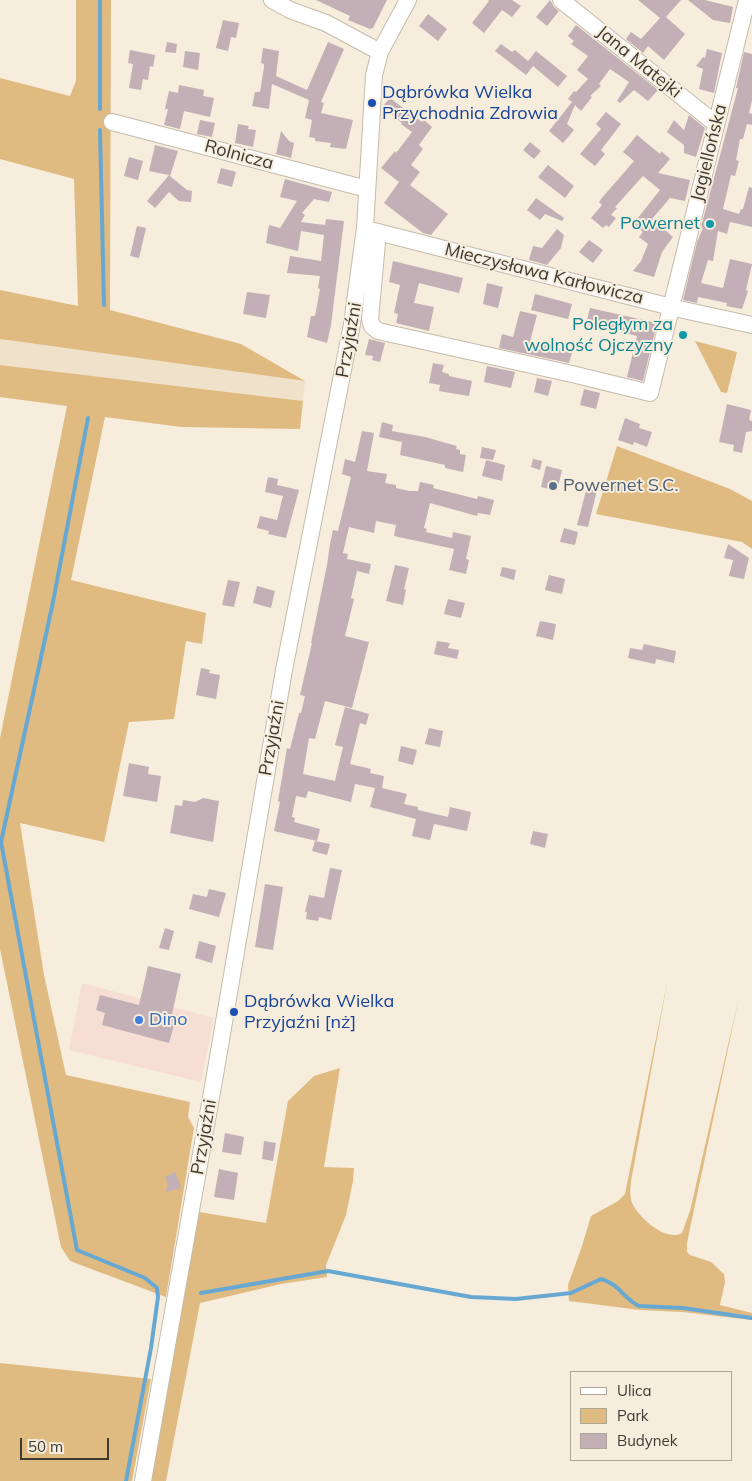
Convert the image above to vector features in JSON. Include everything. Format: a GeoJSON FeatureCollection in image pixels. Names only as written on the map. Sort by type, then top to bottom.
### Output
{"type":"FeatureCollection","features":[{"type":"Feature","properties":{"kind":"street"},"geometry":{"type":"LineString","coordinates":[[272,0],[290,10],[326,23],[380,52]]}},
{"type":"Feature","properties":{"kind":"street","name":"Przyjaźni"},"geometry":{"type":"LineString","coordinates":[[143,1481],[217,1066],[284,670],[372,230],[367,189],[374,75],[380,52],[408,0]]}},
{"type":"Feature","properties":{"kind":"street","name":"Jana Matejki"},"geometry":{"type":"LineString","coordinates":[[561,0],[716,124]]}},
{"type":"Feature","properties":{"kind":"street","name":"Jagiellońska"},"geometry":{"type":"LineString","coordinates":[[372,230],[370,319],[372,326],[378,331],[572,374],[650,394],[746,0]]}},
{"type":"Feature","properties":{"kind":"street","name":"Rolnicza"},"geometry":{"type":"LineString","coordinates":[[112,122],[367,189]]}},
{"type":"Feature","properties":{"kind":"street","name":"Mieczysława Karłowicza"},"geometry":{"type":"LineString","coordinates":[[372,230],[752,325]]}},
{"type":"Feature","properties":{"kind":"shaded area"},"geometry":{"type":"Polygon","coordinates":[[[0,339],[305,381],[303,401],[0,365],[0,339]]]}},
{"type":"Feature","properties":{"kind":"shaded area"},"geometry":{"type":"Polygon","coordinates":[[[82,983],[214,1018],[201,1082],[69,1050],[82,983]]]}},
{"type":"Feature","properties":{"kind":"green space"},"geometry":{"type":"Polygon","coordinates":[[[76,0],[111,0],[110,310],[241,344],[305,381],[0,339],[0,290],[78,306],[74,179],[0,159],[0,78],[70,96],[76,81],[76,0]]]}},
{"type":"Feature","properties":{"kind":"green space"},"geometry":{"type":"Polygon","coordinates":[[[695,341],[737,352],[727,393],[721,392],[695,341]]]}},
{"type":"Feature","properties":{"kind":"green space"},"geometry":{"type":"Polygon","coordinates":[[[0,365],[303,401],[300,429],[181,427],[105,417],[71,580],[206,613],[202,644],[186,641],[174,719],[129,722],[104,842],[20,823],[44,975],[66,1075],[190,1102],[188,1117],[194,1128],[166,1297],[70,1261],[61,1247],[0,949],[0,738],[67,406],[0,397],[0,365]]]}},
{"type":"Feature","properties":{"kind":"green space"},"geometry":{"type":"Polygon","coordinates":[[[617,446],[730,489],[752,501],[752,549],[742,542],[596,514],[617,446]]]}},
{"type":"Feature","properties":{"kind":"green space"},"geometry":{"type":"Polygon","coordinates":[[[668,978],[632,1178],[631,1200],[638,1213],[652,1226],[668,1234],[682,1233],[690,1211],[739,997],[687,1243],[687,1252],[690,1255],[711,1262],[724,1274],[725,1282],[720,1305],[752,1313],[752,1320],[682,1312],[640,1310],[569,1301],[568,1285],[591,1216],[618,1201],[625,1194],[668,978]]]}},
{"type":"Feature","properties":{"kind":"green space"},"geometry":{"type":"Polygon","coordinates":[[[340,1068],[324,1167],[354,1168],[346,1215],[326,1265],[327,1277],[281,1284],[200,1303],[166,1481],[150,1481],[199,1212],[266,1223],[288,1101],[314,1076],[340,1068]]]}},
{"type":"Feature","properties":{"kind":"green space"},"geometry":{"type":"Polygon","coordinates":[[[0,1363],[151,1379],[132,1481],[0,1481],[0,1363]]]}},
{"type":"Feature","properties":{"kind":"building"},"geometry":{"type":"Polygon","coordinates":[[[316,0],[387,0],[373,28],[370,29],[348,20],[350,16],[316,0]]]}},
{"type":"Feature","properties":{"kind":"building"},"geometry":{"type":"Polygon","coordinates":[[[488,0],[512,0],[521,6],[512,17],[502,10],[484,33],[472,23],[488,0]]]}},
{"type":"Feature","properties":{"kind":"building"},"geometry":{"type":"Polygon","coordinates":[[[550,0],[559,11],[547,26],[536,17],[550,0]]]}},
{"type":"Feature","properties":{"kind":"building"},"geometry":{"type":"Polygon","coordinates":[[[638,0],[681,0],[666,17],[685,34],[664,60],[648,46],[643,53],[626,39],[631,32],[641,39],[660,18],[638,0]]]}},
{"type":"Feature","properties":{"kind":"building"},"geometry":{"type":"Polygon","coordinates":[[[688,0],[705,0],[733,7],[730,23],[713,20],[688,0]]]}},
{"type":"Feature","properties":{"kind":"building"},"geometry":{"type":"Polygon","coordinates":[[[428,14],[447,29],[438,41],[419,26],[428,14]]]}},
{"type":"Feature","properties":{"kind":"building"},"geometry":{"type":"Polygon","coordinates":[[[223,20],[239,23],[236,38],[231,37],[228,51],[216,48],[223,20]]]}},
{"type":"Feature","properties":{"kind":"building"},"geometry":{"type":"Polygon","coordinates":[[[576,25],[658,90],[648,101],[634,90],[620,103],[617,101],[629,82],[610,69],[599,84],[601,86],[590,96],[592,97],[581,111],[575,105],[567,124],[574,130],[563,143],[549,131],[572,102],[568,99],[574,91],[576,92],[588,79],[577,70],[588,56],[571,44],[574,41],[568,36],[576,25]]]}},
{"type":"Feature","properties":{"kind":"building"},"geometry":{"type":"Polygon","coordinates":[[[167,42],[177,44],[176,53],[165,52],[167,42]]]}},
{"type":"Feature","properties":{"kind":"building"},"geometry":{"type":"Polygon","coordinates":[[[328,42],[344,49],[321,102],[324,103],[321,113],[353,120],[346,149],[330,147],[331,143],[315,141],[315,138],[309,137],[312,120],[305,118],[309,100],[272,84],[269,109],[252,106],[255,92],[260,92],[264,67],[264,64],[261,63],[263,48],[279,51],[276,76],[307,90],[328,42]]]}},
{"type":"Feature","properties":{"kind":"building"},"geometry":{"type":"Polygon","coordinates":[[[501,44],[512,52],[515,50],[528,61],[536,51],[567,76],[558,87],[533,66],[526,75],[495,51],[501,44]]]}},
{"type":"Feature","properties":{"kind":"building"},"geometry":{"type":"Polygon","coordinates":[[[707,49],[722,53],[714,93],[699,89],[703,69],[696,66],[703,57],[705,58],[707,49]]]}},
{"type":"Feature","properties":{"kind":"building"},"geometry":{"type":"Polygon","coordinates":[[[130,50],[155,55],[153,67],[150,66],[148,80],[143,79],[141,90],[129,88],[133,64],[128,63],[130,50]]]}},
{"type":"Feature","properties":{"kind":"building"},"geometry":{"type":"Polygon","coordinates":[[[185,51],[200,53],[198,70],[183,67],[185,51]]]}},
{"type":"Feature","properties":{"kind":"building"},"geometry":{"type":"Polygon","coordinates":[[[744,52],[752,54],[752,100],[749,113],[752,114],[752,125],[747,124],[743,139],[740,139],[736,160],[739,161],[735,176],[731,175],[723,209],[739,214],[741,209],[743,209],[749,187],[752,188],[752,227],[730,222],[727,234],[718,231],[713,261],[708,260],[701,283],[723,288],[730,259],[752,264],[746,290],[748,291],[742,309],[726,306],[727,303],[698,297],[697,303],[683,300],[738,88],[736,88],[744,52]]]}},
{"type":"Feature","properties":{"kind":"building"},"geometry":{"type":"Polygon","coordinates":[[[179,85],[204,90],[203,96],[214,98],[210,117],[184,111],[180,129],[164,125],[168,109],[165,109],[169,91],[178,93],[179,85]]]}},
{"type":"Feature","properties":{"kind":"building"},"geometry":{"type":"Polygon","coordinates":[[[390,98],[422,122],[424,120],[432,127],[419,145],[423,149],[411,165],[420,172],[410,185],[448,214],[431,235],[423,233],[384,203],[399,182],[381,168],[395,151],[396,153],[412,132],[382,107],[390,98]]]}},
{"type":"Feature","properties":{"kind":"building"},"geometry":{"type":"Polygon","coordinates":[[[606,112],[621,124],[601,150],[605,154],[595,166],[580,154],[601,129],[596,124],[606,112]]]}},
{"type":"Feature","properties":{"kind":"building"},"geometry":{"type":"Polygon","coordinates":[[[689,115],[705,128],[696,157],[684,153],[684,145],[667,132],[674,120],[684,130],[689,115]]]}},
{"type":"Feature","properties":{"kind":"building"},"geometry":{"type":"Polygon","coordinates":[[[200,120],[215,123],[212,137],[197,134],[200,120]]]}},
{"type":"Feature","properties":{"kind":"building"},"geometry":{"type":"Polygon","coordinates":[[[238,124],[249,126],[248,129],[256,130],[253,147],[235,143],[238,124]]]}},
{"type":"Feature","properties":{"kind":"building"},"geometry":{"type":"Polygon","coordinates":[[[281,131],[289,141],[294,143],[291,158],[276,154],[281,131]]]}},
{"type":"Feature","properties":{"kind":"building"},"geometry":{"type":"Polygon","coordinates":[[[637,135],[660,154],[661,151],[670,159],[658,173],[690,180],[685,201],[670,198],[652,219],[673,237],[662,252],[654,277],[633,271],[641,261],[648,244],[639,237],[643,232],[633,224],[660,190],[643,176],[615,207],[617,208],[611,215],[616,218],[609,227],[606,225],[603,228],[591,218],[602,205],[599,202],[601,199],[634,161],[623,152],[637,135]]]}},
{"type":"Feature","properties":{"kind":"building"},"geometry":{"type":"Polygon","coordinates":[[[530,142],[541,151],[534,159],[523,150],[530,142]]]}},
{"type":"Feature","properties":{"kind":"building"},"geometry":{"type":"Polygon","coordinates":[[[155,145],[178,151],[170,176],[187,190],[192,191],[191,202],[179,201],[169,192],[155,208],[147,201],[169,175],[149,171],[155,145]]]}},
{"type":"Feature","properties":{"kind":"building"},"geometry":{"type":"Polygon","coordinates":[[[129,157],[143,161],[138,180],[124,176],[129,157]]]}},
{"type":"Feature","properties":{"kind":"building"},"geometry":{"type":"Polygon","coordinates":[[[548,165],[574,186],[565,198],[538,177],[548,165]]]}},
{"type":"Feature","properties":{"kind":"building"},"geometry":{"type":"Polygon","coordinates":[[[221,168],[236,172],[232,187],[217,183],[221,168]]]}},
{"type":"Feature","properties":{"kind":"building"},"geometry":{"type":"Polygon","coordinates":[[[285,179],[332,192],[329,202],[314,199],[302,213],[305,215],[301,222],[325,225],[326,219],[344,221],[327,343],[307,337],[311,316],[315,316],[320,289],[318,288],[320,276],[287,273],[290,256],[321,261],[324,235],[301,231],[298,251],[266,243],[269,225],[280,228],[297,201],[280,197],[285,179]]]}},
{"type":"Feature","properties":{"kind":"building"},"geometry":{"type":"Polygon","coordinates":[[[536,198],[564,218],[562,221],[545,214],[540,220],[527,210],[536,198]]]}},
{"type":"Feature","properties":{"kind":"building"},"geometry":{"type":"Polygon","coordinates":[[[137,226],[146,228],[139,258],[130,256],[137,226]]]}},
{"type":"Feature","properties":{"kind":"building"},"geometry":{"type":"Polygon","coordinates":[[[557,229],[564,235],[561,248],[547,265],[529,260],[533,246],[542,248],[557,229]]]}},
{"type":"Feature","properties":{"kind":"building"},"geometry":{"type":"Polygon","coordinates":[[[589,240],[603,250],[593,263],[579,252],[589,240]]]}},
{"type":"Feature","properties":{"kind":"building"},"geometry":{"type":"Polygon","coordinates":[[[393,261],[463,278],[459,293],[419,283],[414,303],[434,307],[429,331],[396,323],[398,314],[394,313],[400,285],[389,282],[393,261]]]}},
{"type":"Feature","properties":{"kind":"building"},"geometry":{"type":"Polygon","coordinates":[[[487,283],[503,287],[498,308],[483,304],[487,283]]]}},
{"type":"Feature","properties":{"kind":"building"},"geometry":{"type":"Polygon","coordinates":[[[247,292],[270,295],[266,318],[243,314],[247,292]]]}},
{"type":"Feature","properties":{"kind":"building"},"geometry":{"type":"Polygon","coordinates":[[[535,294],[572,304],[568,319],[531,310],[535,294]]]}},
{"type":"Feature","properties":{"kind":"building"},"geometry":{"type":"Polygon","coordinates":[[[590,308],[657,323],[643,381],[627,377],[637,336],[586,324],[590,308]]]}},
{"type":"Feature","properties":{"kind":"building"},"geometry":{"type":"Polygon","coordinates":[[[520,311],[537,315],[530,342],[572,353],[569,363],[499,348],[502,334],[513,337],[520,311]]]}},
{"type":"Feature","properties":{"kind":"building"},"geometry":{"type":"Polygon","coordinates":[[[369,339],[385,343],[380,362],[372,360],[373,356],[365,355],[369,339]]]}},
{"type":"Feature","properties":{"kind":"building"},"geometry":{"type":"Polygon","coordinates":[[[433,363],[444,365],[442,372],[449,374],[449,376],[472,381],[469,396],[439,391],[440,385],[429,383],[433,363]]]}},
{"type":"Feature","properties":{"kind":"building"},"geometry":{"type":"Polygon","coordinates":[[[487,366],[515,372],[511,388],[484,382],[487,366]]]}},
{"type":"Feature","properties":{"kind":"building"},"geometry":{"type":"Polygon","coordinates":[[[537,378],[552,381],[548,396],[534,392],[537,378]]]}},
{"type":"Feature","properties":{"kind":"building"},"geometry":{"type":"Polygon","coordinates":[[[584,389],[600,393],[596,409],[580,405],[584,389]]]}},
{"type":"Feature","properties":{"kind":"building"},"geometry":{"type":"Polygon","coordinates":[[[727,404],[751,410],[749,420],[752,421],[752,431],[746,432],[742,453],[733,451],[734,445],[719,442],[727,404]]]}},
{"type":"Feature","properties":{"kind":"building"},"geometry":{"type":"Polygon","coordinates":[[[625,418],[640,424],[639,428],[652,432],[647,447],[634,442],[633,445],[618,440],[625,418]]]}},
{"type":"Feature","properties":{"kind":"building"},"geometry":{"type":"Polygon","coordinates":[[[382,422],[393,425],[392,431],[425,437],[457,446],[456,449],[460,450],[460,454],[466,455],[463,472],[445,468],[445,465],[400,455],[402,442],[379,437],[382,422]]]}},
{"type":"Feature","properties":{"kind":"building"},"geometry":{"type":"Polygon","coordinates":[[[362,431],[374,433],[367,471],[387,474],[385,483],[396,485],[396,488],[418,491],[420,482],[434,485],[433,488],[477,499],[478,496],[494,500],[490,515],[478,513],[477,516],[430,503],[424,528],[427,529],[426,532],[452,538],[453,532],[471,536],[466,559],[469,560],[466,574],[449,570],[454,549],[394,536],[396,525],[376,521],[374,533],[349,527],[343,553],[348,554],[347,559],[371,564],[369,574],[357,571],[351,598],[354,599],[345,636],[369,642],[352,708],[325,701],[315,739],[309,738],[303,774],[335,781],[343,747],[335,745],[345,707],[369,714],[366,725],[360,723],[350,764],[371,769],[370,773],[384,776],[382,788],[407,794],[404,804],[418,807],[418,810],[448,817],[450,807],[471,812],[467,831],[434,824],[430,840],[412,836],[416,819],[370,807],[375,788],[355,784],[351,802],[308,791],[306,798],[296,796],[292,817],[295,818],[294,822],[320,829],[317,841],[274,831],[287,748],[290,749],[305,696],[300,695],[312,643],[333,530],[338,531],[351,477],[342,474],[345,459],[355,462],[362,431]]]}},
{"type":"Feature","properties":{"kind":"building"},"geometry":{"type":"Polygon","coordinates":[[[482,447],[496,450],[493,460],[480,458],[482,447]]]}},
{"type":"Feature","properties":{"kind":"building"},"geometry":{"type":"Polygon","coordinates":[[[533,459],[542,461],[540,470],[531,467],[533,459]]]}},
{"type":"Feature","properties":{"kind":"building"},"geometry":{"type":"Polygon","coordinates":[[[486,460],[505,465],[502,481],[482,476],[486,460]]]}},
{"type":"Feature","properties":{"kind":"building"},"geometry":{"type":"Polygon","coordinates":[[[546,466],[562,470],[557,491],[541,487],[546,466]]]}},
{"type":"Feature","properties":{"kind":"building"},"geometry":{"type":"Polygon","coordinates":[[[268,477],[278,479],[277,485],[299,490],[286,538],[268,534],[269,531],[257,528],[260,516],[277,520],[283,496],[265,492],[268,477]]]}},
{"type":"Feature","properties":{"kind":"building"},"geometry":{"type":"Polygon","coordinates":[[[588,483],[598,486],[588,527],[577,525],[588,483]]]}},
{"type":"Feature","properties":{"kind":"building"},"geometry":{"type":"Polygon","coordinates":[[[564,528],[578,532],[575,545],[560,542],[564,528]]]}},
{"type":"Feature","properties":{"kind":"building"},"geometry":{"type":"Polygon","coordinates":[[[728,544],[749,558],[744,579],[729,576],[733,560],[724,558],[728,544]]]}},
{"type":"Feature","properties":{"kind":"building"},"geometry":{"type":"Polygon","coordinates":[[[395,565],[409,568],[404,589],[406,590],[403,605],[386,601],[395,565]]]}},
{"type":"Feature","properties":{"kind":"building"},"geometry":{"type":"Polygon","coordinates":[[[502,567],[516,570],[514,580],[500,576],[502,567]]]}},
{"type":"Feature","properties":{"kind":"building"},"geometry":{"type":"Polygon","coordinates":[[[549,575],[565,579],[562,594],[545,590],[549,575]]]}},
{"type":"Feature","properties":{"kind":"building"},"geometry":{"type":"Polygon","coordinates":[[[228,580],[240,582],[234,607],[222,605],[228,580]]]}},
{"type":"Feature","properties":{"kind":"building"},"geometry":{"type":"Polygon","coordinates":[[[257,586],[275,591],[271,608],[253,603],[257,586]]]}},
{"type":"Feature","properties":{"kind":"building"},"geometry":{"type":"Polygon","coordinates":[[[448,599],[465,603],[461,618],[444,614],[448,599]]]}},
{"type":"Feature","properties":{"kind":"building"},"geometry":{"type":"Polygon","coordinates":[[[540,621],[556,624],[553,640],[536,636],[540,621]]]}},
{"type":"Feature","properties":{"kind":"building"},"geometry":{"type":"Polygon","coordinates":[[[437,641],[450,643],[448,648],[459,650],[457,659],[434,654],[437,641]]]}},
{"type":"Feature","properties":{"kind":"building"},"geometry":{"type":"Polygon","coordinates":[[[644,644],[676,651],[674,663],[656,659],[655,664],[628,658],[630,648],[642,650],[644,644]]]}},
{"type":"Feature","properties":{"kind":"building"},"geometry":{"type":"Polygon","coordinates":[[[201,668],[210,670],[209,673],[220,675],[216,699],[196,695],[201,668]]]}},
{"type":"Feature","properties":{"kind":"building"},"geometry":{"type":"Polygon","coordinates":[[[429,728],[443,731],[440,747],[425,744],[429,728]]]}},
{"type":"Feature","properties":{"kind":"building"},"geometry":{"type":"Polygon","coordinates":[[[401,746],[417,750],[413,765],[398,761],[401,746]]]}},
{"type":"Feature","properties":{"kind":"building"},"geometry":{"type":"Polygon","coordinates":[[[129,763],[149,767],[148,774],[161,776],[157,802],[123,796],[129,763]]]}},
{"type":"Feature","properties":{"kind":"building"},"geometry":{"type":"Polygon","coordinates":[[[203,798],[219,801],[213,842],[170,833],[175,805],[182,806],[183,800],[195,802],[203,798]]]}},
{"type":"Feature","properties":{"kind":"building"},"geometry":{"type":"Polygon","coordinates":[[[533,831],[548,834],[545,848],[530,844],[533,831]]]}},
{"type":"Feature","properties":{"kind":"building"},"geometry":{"type":"Polygon","coordinates":[[[315,841],[330,844],[327,855],[312,851],[315,841]]]}},
{"type":"Feature","properties":{"kind":"building"},"geometry":{"type":"Polygon","coordinates":[[[330,868],[342,870],[331,920],[319,917],[318,921],[306,919],[307,912],[305,912],[309,895],[324,898],[330,868]]]}},
{"type":"Feature","properties":{"kind":"building"},"geometry":{"type":"Polygon","coordinates":[[[265,884],[283,887],[273,950],[255,947],[265,884]]]}},
{"type":"Feature","properties":{"kind":"building"},"geometry":{"type":"Polygon","coordinates":[[[209,889],[226,893],[219,917],[189,909],[193,894],[207,897],[209,889]]]}},
{"type":"Feature","properties":{"kind":"building"},"geometry":{"type":"Polygon","coordinates":[[[165,928],[174,931],[169,950],[159,948],[165,928]]]}},
{"type":"Feature","properties":{"kind":"building"},"geometry":{"type":"Polygon","coordinates":[[[199,941],[216,946],[212,963],[195,958],[199,941]]]}},
{"type":"Feature","properties":{"kind":"building","name":"Dino"},"geometry":{"type":"Polygon","coordinates":[[[148,966],[181,974],[172,1014],[177,1015],[169,1043],[102,1025],[105,1013],[96,1010],[100,995],[139,1005],[148,966]]]}},
{"type":"Feature","properties":{"kind":"building"},"geometry":{"type":"Polygon","coordinates":[[[225,1133],[244,1137],[241,1155],[222,1152],[225,1133]]]}},
{"type":"Feature","properties":{"kind":"building"},"geometry":{"type":"Polygon","coordinates":[[[264,1141],[276,1143],[273,1161],[262,1159],[264,1141]]]}},
{"type":"Feature","properties":{"kind":"building"},"geometry":{"type":"Polygon","coordinates":[[[219,1169],[238,1173],[234,1200],[214,1197],[219,1169]]]}},
{"type":"Feature","properties":{"kind":"building"},"geometry":{"type":"Polygon","coordinates":[[[175,1172],[181,1188],[166,1192],[168,1184],[165,1177],[175,1172]]]}},
{"type":"Feature","properties":{"kind":"waterway"},"geometry":{"type":"LineString","coordinates":[[100,0],[100,109]]}},
{"type":"Feature","properties":{"kind":"waterway"},"geometry":{"type":"LineString","coordinates":[[100,130],[104,305]]}},
{"type":"Feature","properties":{"kind":"waterway"},"geometry":{"type":"LineString","coordinates":[[88,418],[53,602],[1,842],[77,1250],[145,1278],[157,1288],[158,1297],[151,1348],[126,1481]]}},
{"type":"Feature","properties":{"kind":"waterway"},"geometry":{"type":"LineString","coordinates":[[201,1293],[328,1271],[471,1297],[516,1299],[571,1293],[601,1279],[617,1287],[639,1306],[683,1308],[752,1318]]}},
{"type":"Feature","properties":{"kind":"place","name":"Dąbrówka Wielka Przychodnia Zdrowia"},"geometry":{"type":"Point","coordinates":[372,103]}},
{"type":"Feature","properties":{"kind":"place","name":"Powernet"},"geometry":{"type":"Point","coordinates":[710,224]}},
{"type":"Feature","properties":{"kind":"place","name":"Poległym za wolność Ojczyzny"},"geometry":{"type":"Point","coordinates":[683,335]}},
{"type":"Feature","properties":{"kind":"place","name":"Powernet S.C."},"geometry":{"type":"Point","coordinates":[553,486]}},
{"type":"Feature","properties":{"kind":"place","name":"Dąbrówka Wielka Przyjaźni [nż]"},"geometry":{"type":"Point","coordinates":[234,1012]}},
{"type":"Feature","properties":{"kind":"place","name":"Dino"},"geometry":{"type":"Point","coordinates":[139,1020]}}]}
